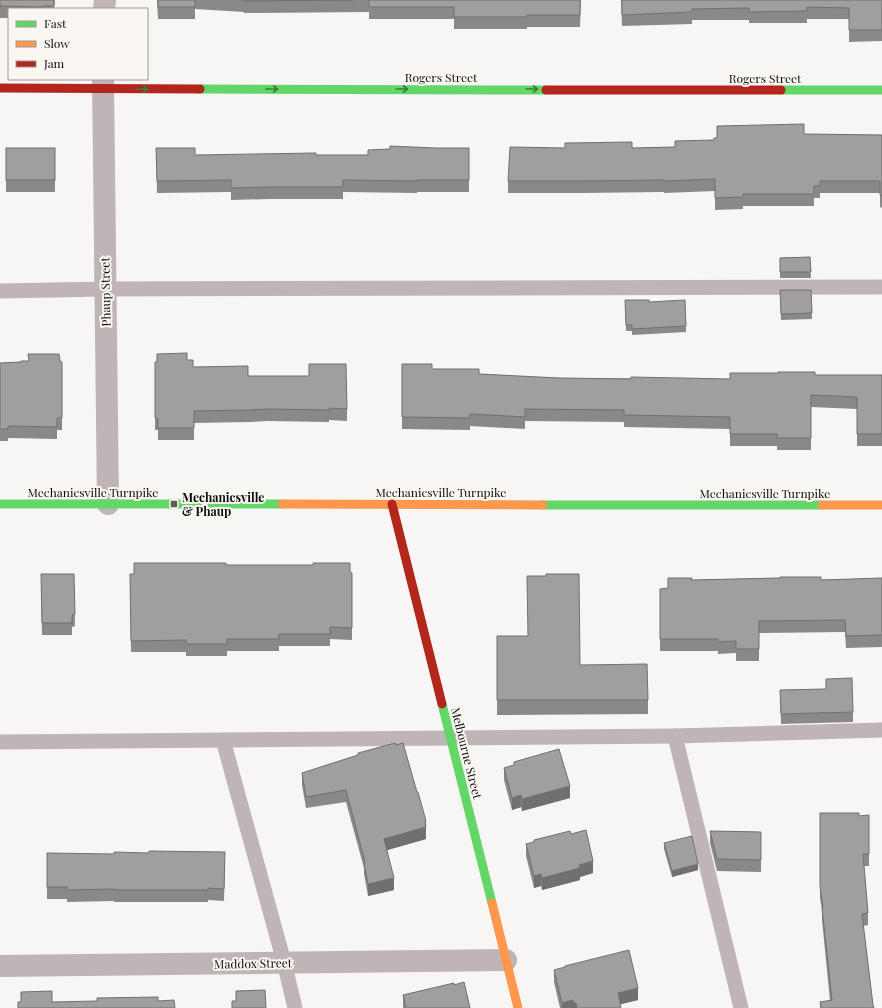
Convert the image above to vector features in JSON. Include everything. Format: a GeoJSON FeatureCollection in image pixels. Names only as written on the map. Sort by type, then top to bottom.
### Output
{"type":"FeatureCollection","features":[{"type":"Feature","properties":{"kind":"street","name":"Rogers Street"},"geometry":{"type":"LineString","coordinates":[[0,88],[103,84],[882,90]]}},
{"type":"Feature","properties":{"kind":"street","name":"Phaup Street"},"geometry":{"type":"LineString","coordinates":[[103,84],[108,504]]}},
{"type":"Feature","properties":{"kind":"street","name":"Mechanicsville Turnpike"},"geometry":{"type":"LineString","coordinates":[[0,504],[882,505]]}},
{"type":"Feature","properties":{"kind":"street","name":"Melbourne Street"},"geometry":{"type":"LineString","coordinates":[[392,504],[518,1008]]}},
{"type":"Feature","properties":{"kind":"street","name":"Maddox Street"},"geometry":{"type":"LineString","coordinates":[[0,966],[506,960]]}},
{"type":"Feature","properties":{"kind":"lane"},"geometry":{"type":"LineString","coordinates":[[0,291],[105,289],[882,287]]}},
{"type":"Feature","properties":{"kind":"lane"},"geometry":{"type":"LineString","coordinates":[[0,742],[674,736],[882,730]]}},
{"type":"Feature","properties":{"kind":"lane"},"geometry":{"type":"LineString","coordinates":[[674,736],[740,1008]]}},
{"type":"Feature","properties":{"kind":"lane"},"geometry":{"type":"LineString","coordinates":[[223,740],[284,962],[295,1008]]}},
{"type":"Feature","properties":{"kind":"building"},"geometry":{"type":"Polygon","coordinates":[[[0,0],[54,0],[54,6],[0,6],[0,0]]]}},
{"type":"Feature","properties":{"kind":"building"},"geometry":{"type":"Polygon","coordinates":[[[158,0],[195,0],[195,7],[158,7],[158,0]]]}},
{"type":"Feature","properties":{"kind":"building"},"geometry":{"type":"Polygon","coordinates":[[[244,0],[353,0],[244,1],[244,0]]]}},
{"type":"Feature","properties":{"kind":"building"},"geometry":{"type":"Polygon","coordinates":[[[369,0],[580,0],[580,15],[454,17],[454,7],[369,7],[369,0]]]}},
{"type":"Feature","properties":{"kind":"building"},"geometry":{"type":"Polygon","coordinates":[[[622,0],[882,0],[882,30],[849,30],[849,8],[807,7],[807,11],[749,12],[749,8],[692,9],[692,12],[622,15],[622,0]]]}},
{"type":"Feature","properties":{"kind":"building"},"geometry":{"type":"Polygon","coordinates":[[[804,124],[804,134],[882,135],[882,196],[880,195],[880,181],[820,181],[820,186],[814,186],[814,194],[743,194],[743,197],[715,198],[715,179],[664,181],[508,181],[510,147],[565,148],[565,143],[632,142],[632,148],[675,147],[675,141],[714,140],[714,138],[717,138],[717,126],[804,124]]]}},
{"type":"Feature","properties":{"kind":"building"},"geometry":{"type":"Polygon","coordinates":[[[390,146],[469,148],[469,180],[343,180],[343,187],[231,188],[231,180],[157,181],[156,148],[195,148],[195,155],[316,153],[316,155],[368,155],[368,150],[390,149],[390,146]]]}},
{"type":"Feature","properties":{"kind":"building"},"geometry":{"type":"Polygon","coordinates":[[[6,148],[55,148],[55,180],[6,180],[6,148]]]}},
{"type":"Feature","properties":{"kind":"building"},"geometry":{"type":"Polygon","coordinates":[[[810,257],[811,272],[780,272],[780,258],[810,257]]]}},
{"type":"Feature","properties":{"kind":"building"},"geometry":{"type":"Polygon","coordinates":[[[780,290],[811,290],[812,313],[781,314],[780,290]]]}},
{"type":"Feature","properties":{"kind":"building"},"geometry":{"type":"Polygon","coordinates":[[[625,300],[649,300],[649,302],[685,300],[686,326],[632,329],[632,325],[626,325],[625,300]]]}},
{"type":"Feature","properties":{"kind":"building"},"geometry":{"type":"Polygon","coordinates":[[[187,353],[187,360],[193,360],[193,367],[248,366],[248,376],[309,376],[309,364],[346,364],[347,409],[329,408],[329,410],[267,409],[194,411],[194,428],[158,428],[158,418],[155,418],[155,362],[157,362],[157,354],[187,353]]]}},
{"type":"Feature","properties":{"kind":"building"},"geometry":{"type":"Polygon","coordinates":[[[28,354],[59,354],[60,361],[62,362],[62,418],[57,418],[57,427],[8,426],[8,429],[0,429],[0,363],[29,361],[28,354]]]}},
{"type":"Feature","properties":{"kind":"building"},"geometry":{"type":"Polygon","coordinates":[[[402,364],[432,364],[432,369],[479,369],[479,374],[559,378],[631,379],[631,377],[730,379],[730,373],[778,372],[815,372],[815,375],[882,375],[882,434],[857,434],[857,397],[811,395],[811,438],[777,438],[777,434],[730,434],[730,417],[624,415],[624,410],[525,409],[525,417],[470,414],[470,418],[402,417],[402,364]]]}},
{"type":"Feature","properties":{"kind":"building"},"geometry":{"type":"Polygon","coordinates":[[[134,563],[313,565],[313,563],[350,563],[350,572],[352,573],[352,628],[330,627],[330,634],[279,634],[279,639],[227,639],[227,644],[186,644],[186,640],[131,641],[130,574],[134,574],[134,563]]]}},
{"type":"Feature","properties":{"kind":"building"},"geometry":{"type":"Polygon","coordinates":[[[41,574],[74,574],[75,614],[72,615],[72,623],[42,623],[41,574]]]}},
{"type":"Feature","properties":{"kind":"building"},"geometry":{"type":"Polygon","coordinates":[[[546,574],[579,574],[580,665],[647,664],[648,700],[497,700],[497,636],[528,636],[527,576],[546,576],[546,574]]]}},
{"type":"Feature","properties":{"kind":"building"},"geometry":{"type":"Polygon","coordinates":[[[821,577],[821,580],[882,578],[882,635],[846,636],[845,620],[759,621],[759,649],[736,649],[736,641],[718,642],[718,639],[660,639],[660,589],[668,588],[668,578],[692,578],[691,580],[821,577]]]}},
{"type":"Feature","properties":{"kind":"building"},"geometry":{"type":"Polygon","coordinates":[[[852,678],[853,712],[781,714],[780,690],[826,689],[826,679],[852,678]]]}},
{"type":"Feature","properties":{"kind":"building"},"geometry":{"type":"Polygon","coordinates":[[[395,743],[396,745],[403,743],[426,821],[426,827],[384,839],[394,878],[368,884],[365,862],[346,790],[306,797],[302,773],[358,755],[358,753],[395,743]]]}},
{"type":"Feature","properties":{"kind":"building"},"geometry":{"type":"Polygon","coordinates":[[[559,749],[570,786],[522,799],[521,795],[512,798],[504,768],[514,765],[514,762],[559,749]]]}},
{"type":"Feature","properties":{"kind":"building"},"geometry":{"type":"Polygon","coordinates":[[[820,813],[859,813],[859,816],[869,815],[869,854],[863,854],[868,913],[862,914],[874,1008],[821,1008],[820,1002],[832,1000],[820,886],[820,813]]]}},
{"type":"Feature","properties":{"kind":"building"},"geometry":{"type":"Polygon","coordinates":[[[586,830],[593,861],[579,865],[580,868],[542,878],[541,874],[534,876],[526,844],[534,842],[534,840],[570,831],[571,834],[586,830]]]}},
{"type":"Feature","properties":{"kind":"building"},"geometry":{"type":"Polygon","coordinates":[[[710,831],[761,832],[761,860],[717,859],[710,831]]]}},
{"type":"Feature","properties":{"kind":"building"},"geometry":{"type":"Polygon","coordinates":[[[692,836],[698,864],[672,871],[664,843],[692,836]]]}},
{"type":"Feature","properties":{"kind":"building"},"geometry":{"type":"Polygon","coordinates":[[[149,851],[225,852],[224,889],[67,890],[67,887],[47,887],[47,853],[114,854],[114,852],[149,853],[149,851]]]}},
{"type":"Feature","properties":{"kind":"building"},"geometry":{"type":"Polygon","coordinates":[[[629,950],[638,988],[618,993],[621,1008],[577,1008],[576,1003],[573,1003],[573,1000],[562,1003],[554,970],[629,950]]]}},
{"type":"Feature","properties":{"kind":"building"},"geometry":{"type":"Polygon","coordinates":[[[464,982],[470,1008],[406,1008],[403,995],[464,982]]]}},
{"type":"Feature","properties":{"kind":"building"},"geometry":{"type":"Polygon","coordinates":[[[265,990],[266,1008],[232,1008],[232,1001],[236,1001],[236,991],[265,990]]]}},
{"type":"Feature","properties":{"kind":"building"},"geometry":{"type":"Polygon","coordinates":[[[52,991],[52,1002],[97,1001],[97,998],[158,997],[158,1001],[174,1000],[175,1008],[18,1008],[18,1002],[21,1002],[21,992],[52,991]]]}},
{"type":"Feature","properties":{"kind":"traffic: fast"},"geometry":{"type":"LineString","coordinates":[[200,89],[546,90]]}},
{"type":"Feature","properties":{"kind":"traffic: fast"},"geometry":{"type":"LineString","coordinates":[[781,90],[882,90]]}},
{"type":"Feature","properties":{"kind":"traffic: fast"},"geometry":{"type":"LineString","coordinates":[[0,504],[282,504]]}},
{"type":"Feature","properties":{"kind":"traffic: fast"},"geometry":{"type":"LineString","coordinates":[[543,505],[822,505]]}},
{"type":"Feature","properties":{"kind":"traffic: fast"},"geometry":{"type":"LineString","coordinates":[[442,704],[492,903]]}},
{"type":"Feature","properties":{"kind":"traffic: slow"},"geometry":{"type":"LineString","coordinates":[[282,504],[543,505]]}},
{"type":"Feature","properties":{"kind":"traffic: slow"},"geometry":{"type":"LineString","coordinates":[[822,505],[882,505]]}},
{"type":"Feature","properties":{"kind":"traffic: slow"},"geometry":{"type":"LineString","coordinates":[[492,903],[518,1008]]}},
{"type":"Feature","properties":{"kind":"traffic: jam"},"geometry":{"type":"LineString","coordinates":[[0,88],[200,89]]}},
{"type":"Feature","properties":{"kind":"traffic: jam"},"geometry":{"type":"LineString","coordinates":[[546,90],[781,90]]}},
{"type":"Feature","properties":{"kind":"traffic: jam"},"geometry":{"type":"LineString","coordinates":[[392,504],[442,704]]}},
{"type":"Feature","properties":{"kind":"place","name":"Mechanicsville & Phaup"},"geometry":{"type":"Point","coordinates":[174,504]}}]}
